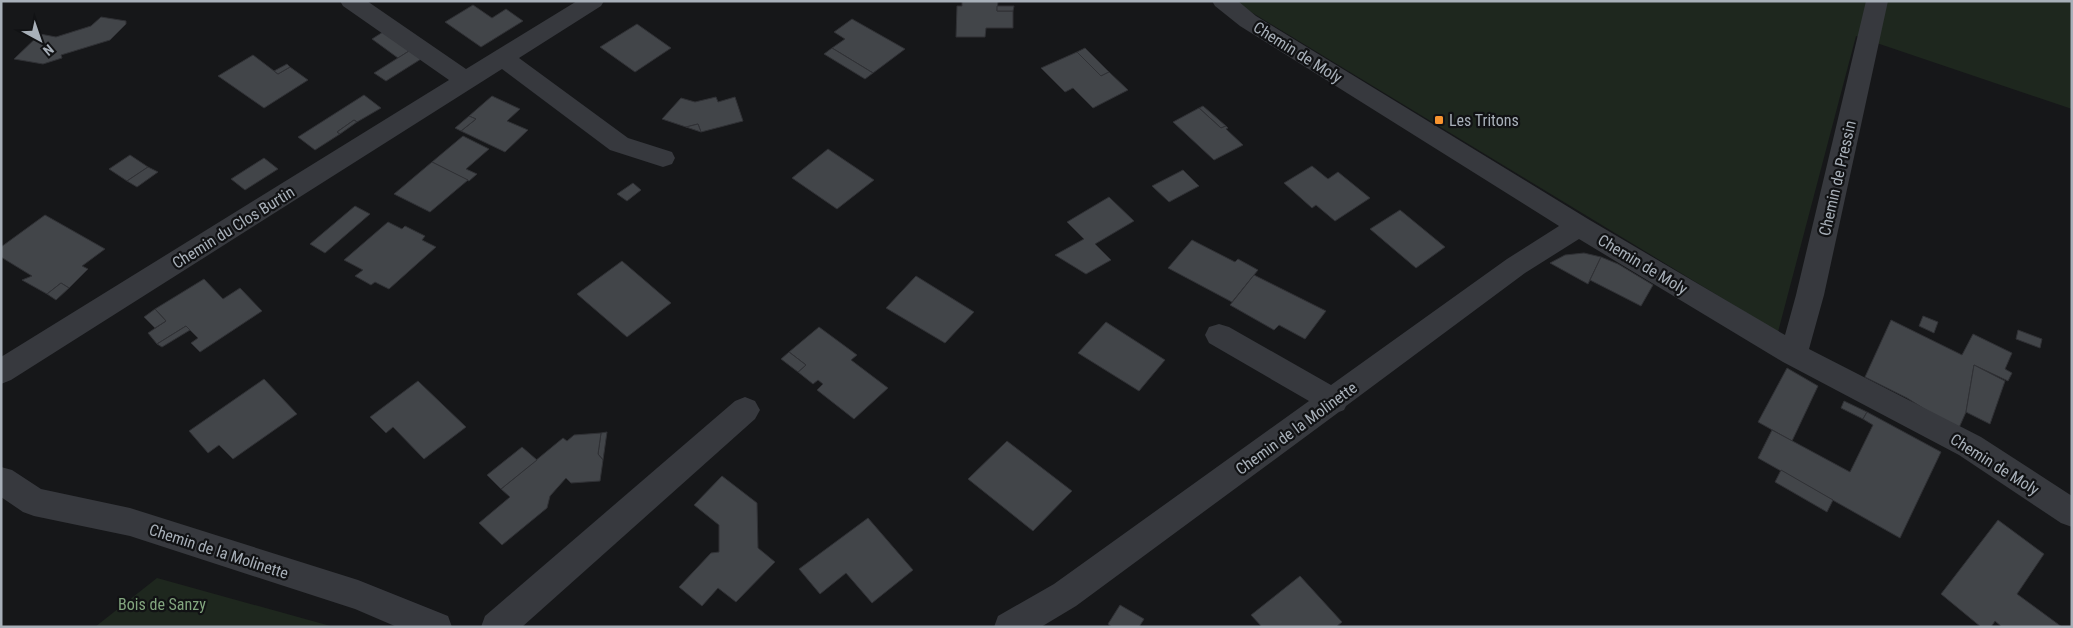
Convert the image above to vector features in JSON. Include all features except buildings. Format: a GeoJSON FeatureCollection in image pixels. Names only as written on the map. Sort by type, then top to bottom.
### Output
{"type":"FeatureCollection","features":[{"type":"Feature","properties":{"kind":"street"},"geometry":{"type":"LineString","coordinates":[[351,1],[465,80]]}},
{"type":"Feature","properties":{"kind":"street","name":"Chemin du Clos Burtin"},"geometry":{"type":"LineString","coordinates":[[1,372],[593,1]]}},
{"type":"Feature","properties":{"kind":"street","name":"Chemin de Moly"},"geometry":{"type":"LineString","coordinates":[[1223,1],[1248,21],[1579,226],[1794,354],[1970,446],[2072,513]]}},
{"type":"Feature","properties":{"kind":"street","name":"Chemin de Pressin"},"geometry":{"type":"LineString","coordinates":[[1794,354],[1810,295],[1877,1]]}},
{"type":"Feature","properties":{"kind":"street"},"geometry":{"type":"LineString","coordinates":[[502,57],[619,144],[663,158]]}},
{"type":"Feature","properties":{"kind":"street","name":"Chemin de la Molinette"},"geometry":{"type":"LineString","coordinates":[[1010,627],[1065,595],[1334,401],[1516,266],[1579,226]]}},
{"type":"Feature","properties":{"kind":"street"},"geometry":{"type":"LineString","coordinates":[[1219,335],[1334,401]]}},
{"type":"Feature","properties":{"kind":"street"},"geometry":{"type":"LineString","coordinates":[[497,627],[745,410]]}},
{"type":"Feature","properties":{"kind":"street","name":"Chemin de la Molinette"},"geometry":{"type":"LineString","coordinates":[[1,480],[34,502],[130,522],[358,595],[436,627]]}},
{"type":"Feature","properties":{"kind":"green space"},"geometry":{"type":"Polygon","coordinates":[[[1233,1],[2072,1],[2072,109],[1856,36],[1778,332],[1233,1]]]}},
{"type":"Feature","properties":{"kind":"green space","name":"Bois de Sanzy"},"geometry":{"type":"Polygon","coordinates":[[[157,578],[334,627],[95,627],[157,578]]]}},
{"type":"Feature","properties":{"kind":"place","name":"Les Tritons"},"geometry":{"type":"Point","coordinates":[1439,120]}}]}
